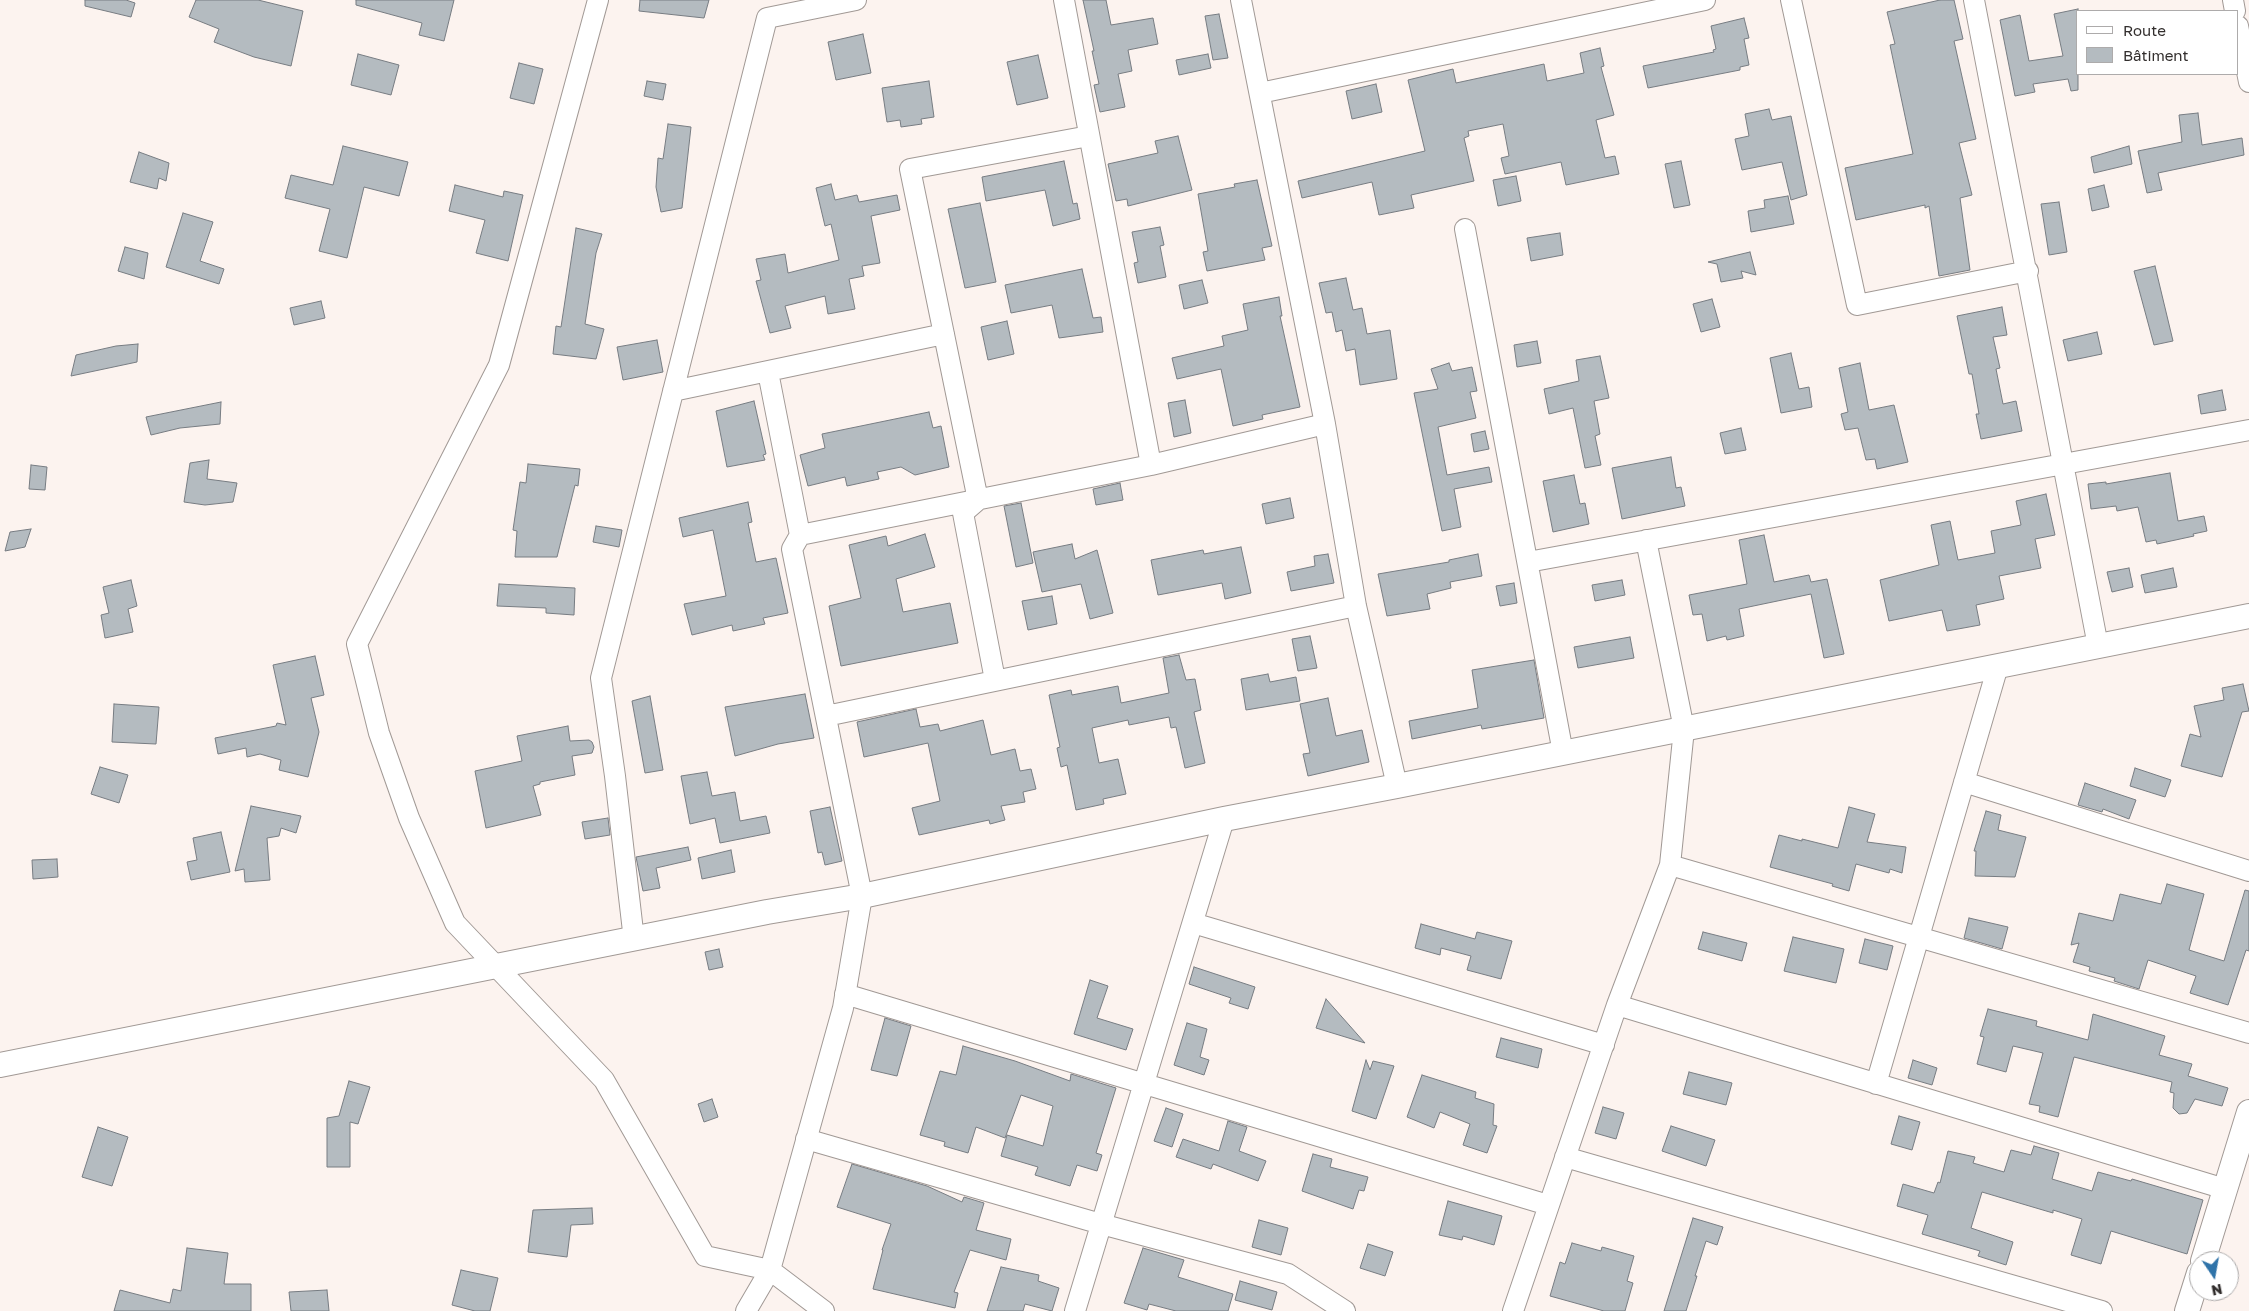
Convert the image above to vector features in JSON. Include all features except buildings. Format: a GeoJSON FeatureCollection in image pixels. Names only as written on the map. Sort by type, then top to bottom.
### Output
{"type":"FeatureCollection","features":[{"type":"Feature","properties":{"kind":"street"},"geometry":{"type":"LineString","coordinates":[[598,0],[499,365],[357,644],[379,733],[409,818],[455,923],[494,967],[604,1080],[705,1256],[770,1270],[824,1311]]}},
{"type":"Feature","properties":{"kind":"street"},"geometry":{"type":"LineString","coordinates":[[634,940],[615,776],[600,678],[767,18],[856,0]]}},
{"type":"Feature","properties":{"kind":"street"},"geometry":{"type":"LineString","coordinates":[[1064,0],[1151,465]]}},
{"type":"Feature","properties":{"kind":"street"},"geometry":{"type":"LineString","coordinates":[[1241,0],[1325,424],[1356,606],[1398,786]]}},
{"type":"Feature","properties":{"kind":"street"},"geometry":{"type":"LineString","coordinates":[[1260,93],[1705,0]]}},
{"type":"Feature","properties":{"kind":"street"},"geometry":{"type":"LineString","coordinates":[[1791,0],[1857,305],[2028,271]]}},
{"type":"Feature","properties":{"kind":"street"},"geometry":{"type":"LineString","coordinates":[[1974,0],[2028,271],[2098,646]]}},
{"type":"Feature","properties":{"kind":"street"},"geometry":{"type":"LineString","coordinates":[[2239,31],[2249,82]]}},
{"type":"Feature","properties":{"kind":"street"},"geometry":{"type":"LineString","coordinates":[[978,500],[910,169],[1089,136]]}},
{"type":"Feature","properties":{"kind":"street"},"geometry":{"type":"LineString","coordinates":[[1465,229],[1563,753]]}},
{"type":"Feature","properties":{"kind":"street"},"geometry":{"type":"LineString","coordinates":[[673,391],[944,334]]}},
{"type":"Feature","properties":{"kind":"street"},"geometry":{"type":"LineString","coordinates":[[746,1311],[770,1270],[845,994],[862,896],[792,549],[800,535],[768,372]]}},
{"type":"Feature","properties":{"kind":"street"},"geometry":{"type":"LineString","coordinates":[[800,535],[1151,465],[1325,424]]}},
{"type":"Feature","properties":{"kind":"street"},"geometry":{"type":"LineString","coordinates":[[1528,562],[2249,430]]}},
{"type":"Feature","properties":{"kind":"street"},"geometry":{"type":"LineString","coordinates":[[978,500],[964,513],[995,680]]}},
{"type":"Feature","properties":{"kind":"street"},"geometry":{"type":"LineString","coordinates":[[1512,1311],[1617,1005],[1670,865],[1684,729],[1646,540]]}},
{"type":"Feature","properties":{"kind":"street"},"geometry":{"type":"LineString","coordinates":[[826,716],[1356,606]]}},
{"type":"Feature","properties":{"kind":"street"},"geometry":{"type":"LineString","coordinates":[[0,1065],[767,912],[862,896],[1224,819],[2249,616]]}},
{"type":"Feature","properties":{"kind":"street"},"geometry":{"type":"LineString","coordinates":[[1876,1084],[1998,666]]}},
{"type":"Feature","properties":{"kind":"street"},"geometry":{"type":"LineString","coordinates":[[1964,782],[2249,872]]}},
{"type":"Feature","properties":{"kind":"street"},"geometry":{"type":"LineString","coordinates":[[1075,1311],[1224,819]]}},
{"type":"Feature","properties":{"kind":"street"},"geometry":{"type":"LineString","coordinates":[[1670,865],[2249,1033]]}},
{"type":"Feature","properties":{"kind":"street"},"geometry":{"type":"LineString","coordinates":[[1193,923],[1604,1045]]}},
{"type":"Feature","properties":{"kind":"street"},"geometry":{"type":"LineString","coordinates":[[845,994],[1548,1205]]}},
{"type":"Feature","properties":{"kind":"street"},"geometry":{"type":"LineString","coordinates":[[1617,1005],[2225,1190]]}},
{"type":"Feature","properties":{"kind":"street"},"geometry":{"type":"LineString","coordinates":[[2206,1251],[2249,1112]]}},
{"type":"Feature","properties":{"kind":"street"},"geometry":{"type":"LineString","coordinates":[[806,1139],[1101,1224],[1288,1274],[1345,1311]]}},
{"type":"Feature","properties":{"kind":"street"},"geometry":{"type":"LineString","coordinates":[[1565,1157],[2102,1311]]}}]}
